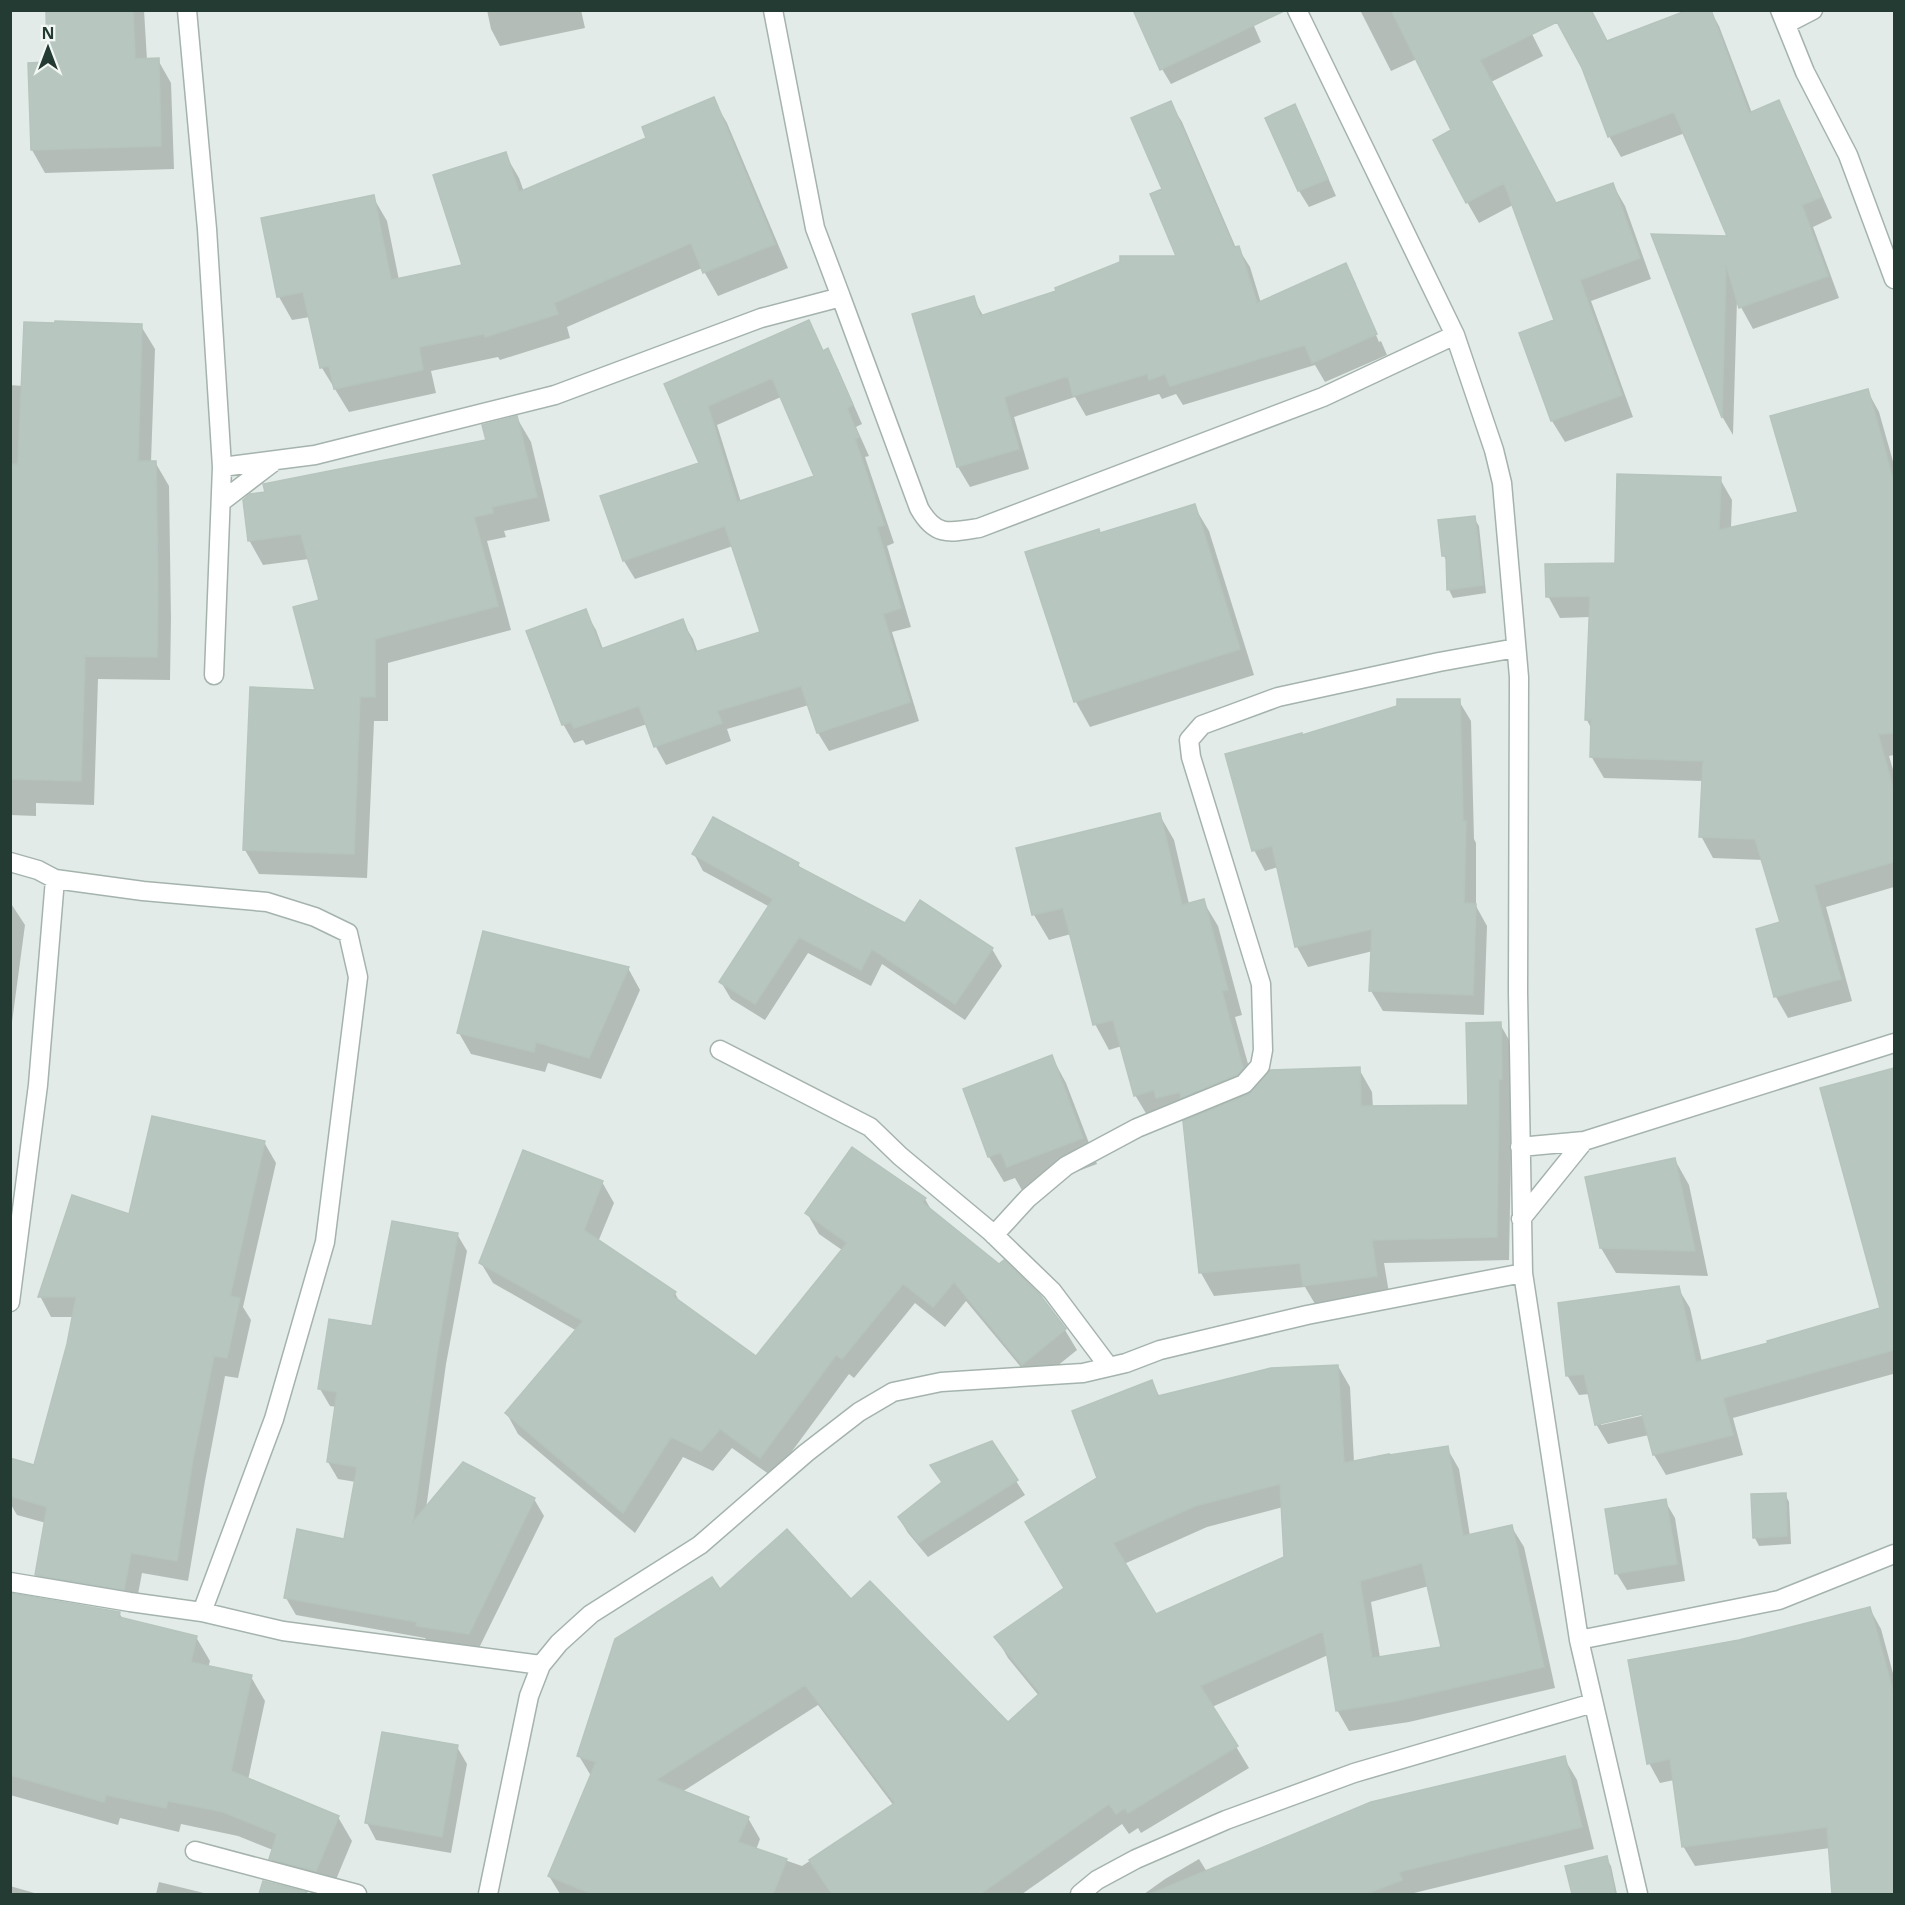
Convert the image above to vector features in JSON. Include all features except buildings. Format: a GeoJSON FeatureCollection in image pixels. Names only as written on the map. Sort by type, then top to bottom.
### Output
{"type":"FeatureCollection","features":[{"type":"Feature","properties":{"kind":"street"},"geometry":{"type":"LineString","coordinates":[[187,10],[207,230],[222,467],[214,675]]}},
{"type":"Feature","properties":{"kind":"street"},"geometry":{"type":"LineString","coordinates":[[773,10],[815,228],[919,508],[926,520],[936,529],[953,532],[979,528],[1323,397],[1455,335]]}},
{"type":"Feature","properties":{"kind":"street"},"geometry":{"type":"LineString","coordinates":[[1297,10],[1455,335],[1494,450],[1502,483],[1519,677],[1518,992],[1523,1273],[1579,1640],[1638,1894]]}},
{"type":"Feature","properties":{"kind":"street"},"geometry":{"type":"LineString","coordinates":[[1813,10],[1783,17],[1805,72],[1848,155],[1894,279]]}},
{"type":"Feature","properties":{"kind":"street"},"geometry":{"type":"LineString","coordinates":[[222,467],[273,462],[315,454],[555,395],[761,318],[841,297]]}},
{"type":"Feature","properties":{"kind":"street"},"geometry":{"type":"LineString","coordinates":[[221,502],[273,462]]}},
{"type":"Feature","properties":{"kind":"street"},"geometry":{"type":"LineString","coordinates":[[994,1235],[1028,1198],[1066,1166],[1137,1128],[1244,1084],[1260,1066],[1263,1050],[1261,984],[1191,757],[1189,740],[1202,725],[1278,697],[1439,662],[1516,648]]}},
{"type":"Feature","properties":{"kind":"street"},"geometry":{"type":"LineString","coordinates":[[10,862],[38,870],[55,879],[143,891],[267,902],[315,917],[348,933],[358,977],[325,1242],[274,1419],[202,1612]]}},
{"type":"Feature","properties":{"kind":"street"},"geometry":{"type":"LineString","coordinates":[[10,1302],[12,1271],[38,1085],[55,879]]}},
{"type":"Feature","properties":{"kind":"street"},"geometry":{"type":"LineString","coordinates":[[1520,1147],[1584,1141],[1894,1043]]}},
{"type":"Feature","properties":{"kind":"street"},"geometry":{"type":"LineString","coordinates":[[720,1050],[870,1127],[900,1156],[994,1235],[1052,1291],[1110,1367]]}},
{"type":"Feature","properties":{"kind":"street"},"geometry":{"type":"LineString","coordinates":[[1521,1219],[1584,1141]]}},
{"type":"Feature","properties":{"kind":"street"},"geometry":{"type":"LineString","coordinates":[[488,1894],[529,1696],[541,1665],[559,1643],[591,1614],[700,1545],[806,1453],[859,1412],[893,1392],[941,1382],[1083,1373],[1126,1363],[1160,1350],[1307,1315],[1523,1273]]}},
{"type":"Feature","properties":{"kind":"street"},"geometry":{"type":"LineString","coordinates":[[1579,1640],[1779,1600],[1894,1554]]}},
{"type":"Feature","properties":{"kind":"street"},"geometry":{"type":"LineString","coordinates":[[10,1582],[202,1612],[283,1631],[541,1665]]}},
{"type":"Feature","properties":{"kind":"street"},"geometry":{"type":"LineString","coordinates":[[1080,1894],[1136,1858],[1237,1816],[1354,1773],[1593,1703]]}},
{"type":"Feature","properties":{"kind":"street"},"geometry":{"type":"LineString","coordinates":[[195,1851],[357,1894]]}}]}
